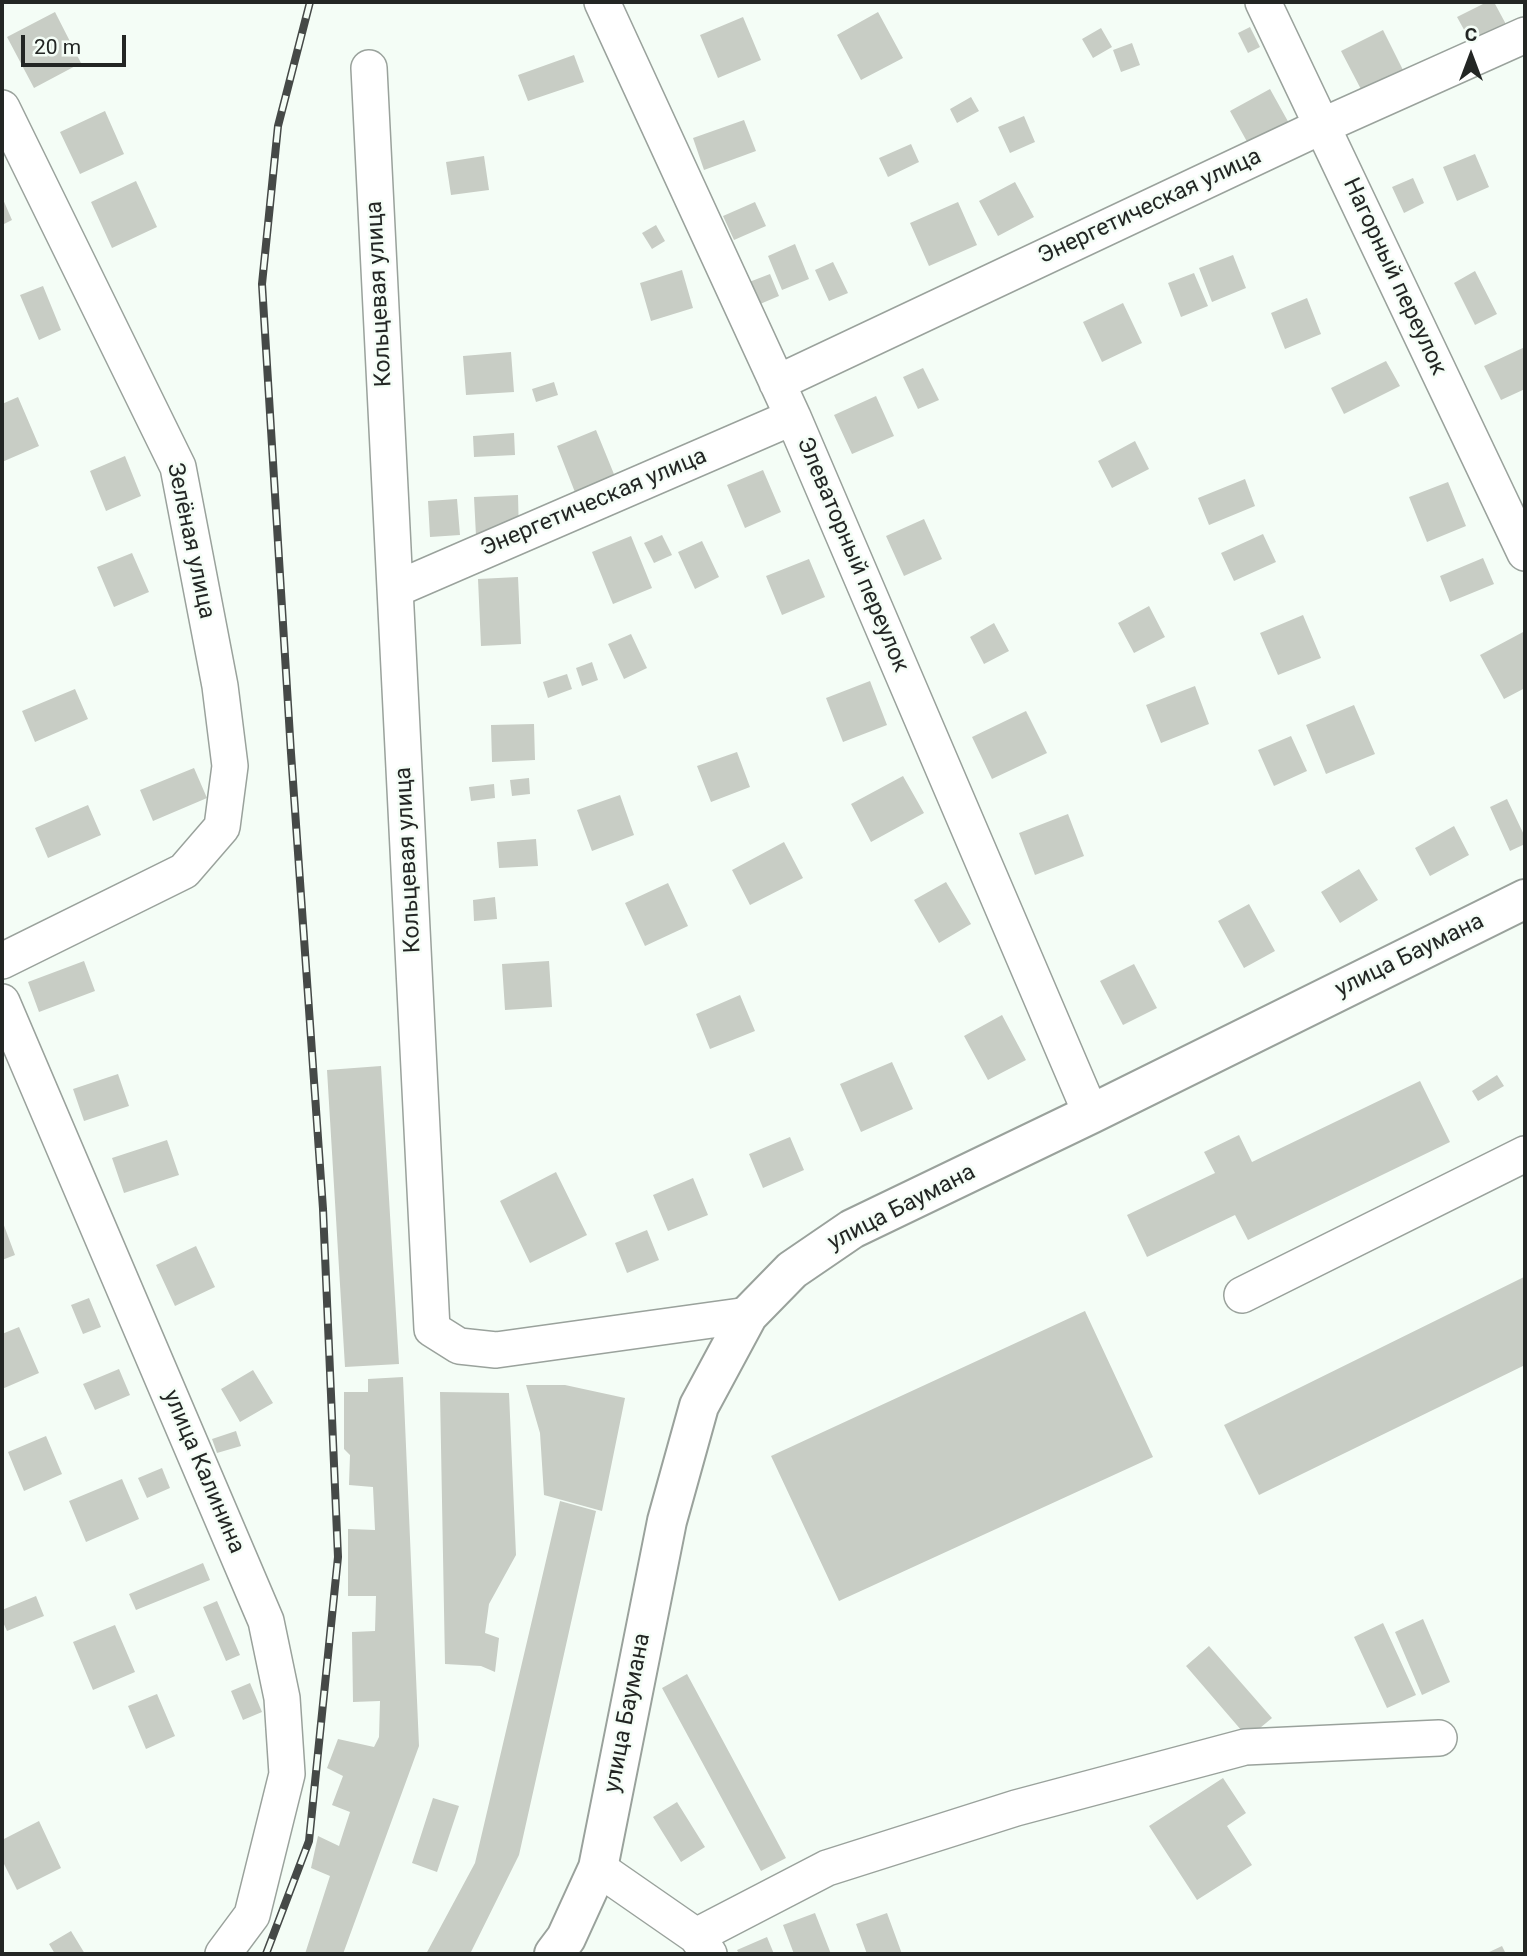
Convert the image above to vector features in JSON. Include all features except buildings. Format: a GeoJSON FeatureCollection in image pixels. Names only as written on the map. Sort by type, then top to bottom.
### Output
{"type":"FeatureCollection","features":[{"type":"Feature","properties":{"kind":"main road","name":"улица Баумана"},"geometry":{"type":"LineString","coordinates":[[554,1954],[566,1938],[598,1868],[667,1521],[699,1406],[748,1315],[792,1270],[852,1229],[1522,907]]}},
{"type":"Feature","properties":{"kind":"street","name":"Элеваторный переулок"},"geometry":{"type":"LineString","coordinates":[[602,2],[793,417],[1091,1114]]}},
{"type":"Feature","properties":{"kind":"street","name":"Нагорный переулок"},"geometry":{"type":"LineString","coordinates":[[1263,2],[1525,553]]}},
{"type":"Feature","properties":{"kind":"street","name":"Энергетическая улица"},"geometry":{"type":"LineString","coordinates":[[777,383],[1322,125],[1525,35]]}},
{"type":"Feature","properties":{"kind":"street","name":"Кольцевая улица"},"geometry":{"type":"LineString","coordinates":[[369,68],[432,1329],[459,1346],[496,1350],[748,1315]]}},
{"type":"Feature","properties":{"kind":"street","name":"Зелёная улица"},"geometry":{"type":"LineString","coordinates":[[2,108],[178,467],[220,687],[230,766],[222,827],[184,870],[2,961]]}},
{"type":"Feature","properties":{"kind":"street","name":"Энергетическая улица"},"geometry":{"type":"LineString","coordinates":[[396,589],[793,417]]}},
{"type":"Feature","properties":{"kind":"street","name":"улица Калинина"},"geometry":{"type":"LineString","coordinates":[[2,1002],[266,1621],[282,1698],[287,1774],[252,1915],[223,1954]]}},
{"type":"Feature","properties":{"kind":"street"},"geometry":{"type":"LineString","coordinates":[[1242,1296],[1525,1154]]}},
{"type":"Feature","properties":{"kind":"street"},"geometry":{"type":"LineString","coordinates":[[598,1868],[702,1945],[827,1868],[1016,1808],[1245,1747],[1439,1738]]}},
{"type":"Feature","properties":{"kind":"railway"},"geometry":{"type":"LineString","coordinates":[[266,1954],[309,1841],[338,1557],[323,1209],[262,284],[278,126],[310,2]]}}]}
